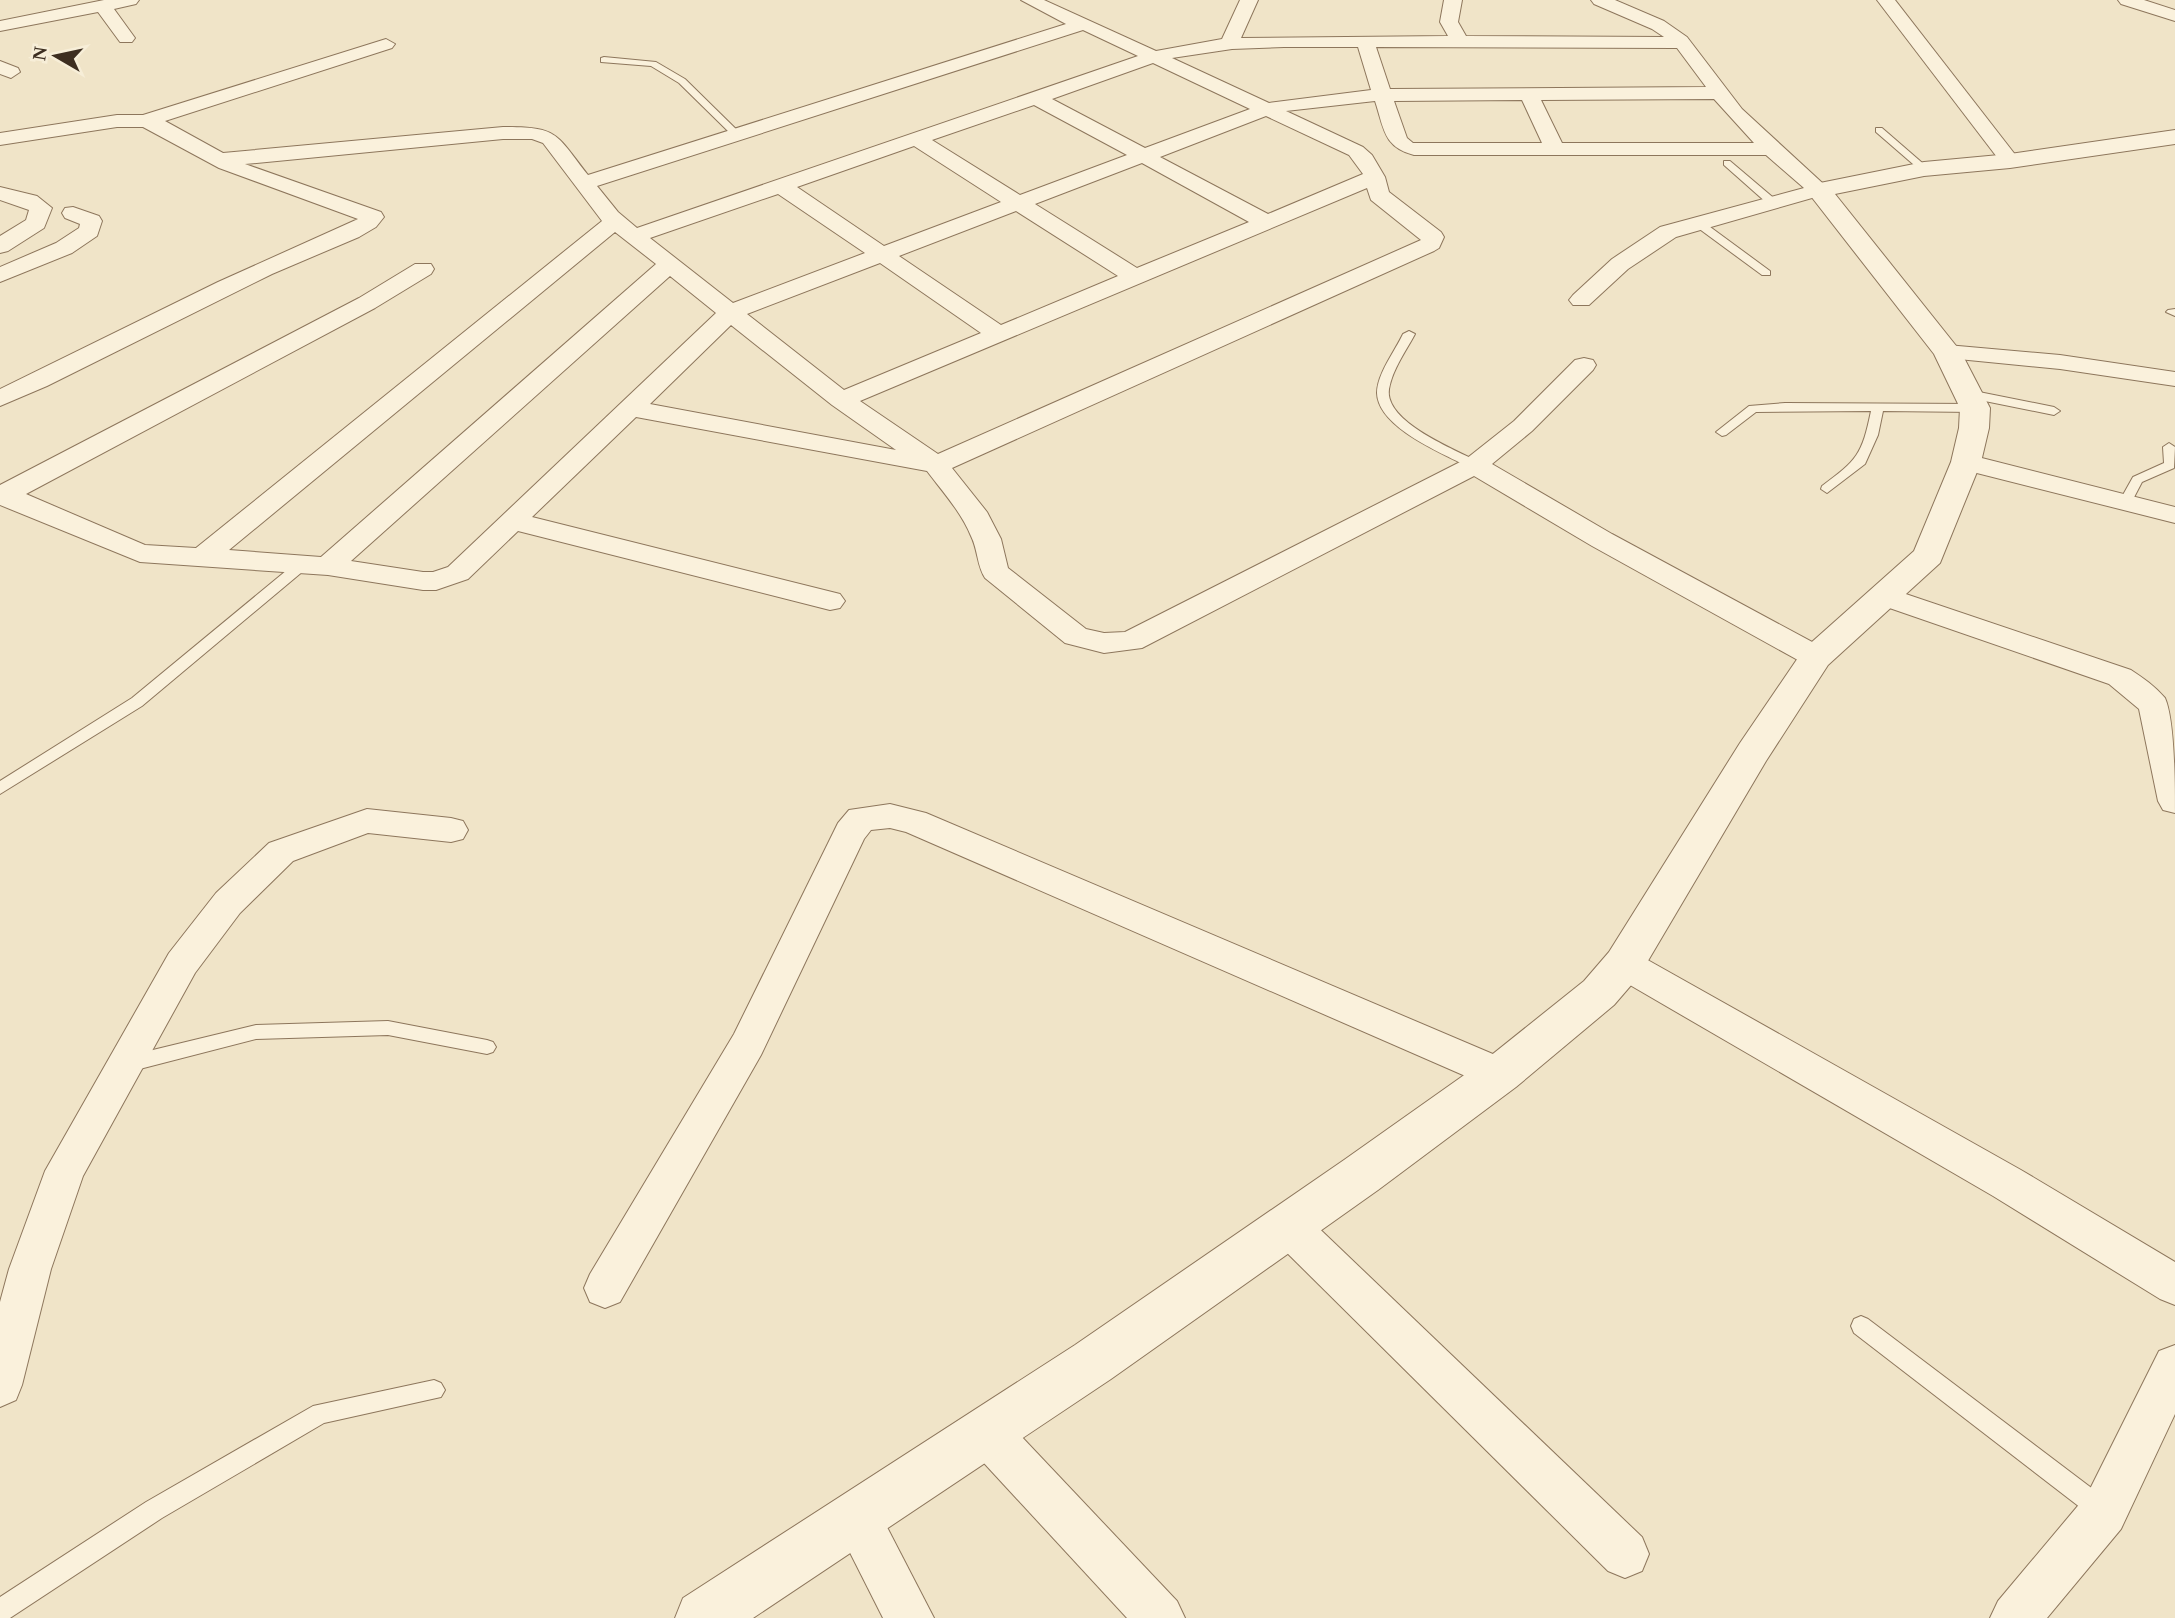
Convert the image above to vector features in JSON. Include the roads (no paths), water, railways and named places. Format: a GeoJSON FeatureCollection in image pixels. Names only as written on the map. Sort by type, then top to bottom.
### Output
{"type":"FeatureCollection","features":[{"type":"Feature","properties":{"kind":"street"},"geometry":{"type":"LineString","coordinates":[[0,26],[130,0]]}},
{"type":"Feature","properties":{"kind":"street"},"geometry":{"type":"LineString","coordinates":[[1030,0],[1081,24]]}},
{"type":"Feature","properties":{"kind":"street"},"geometry":{"type":"LineString","coordinates":[[1229,43],[1249,0]]}},
{"type":"Feature","properties":{"kind":"street"},"geometry":{"type":"LineString","coordinates":[[1452,0],[1449,25],[1460,41]]}},
{"type":"Feature","properties":{"kind":"street"},"geometry":{"type":"LineString","coordinates":[[703,1618],[987,1433],[1288,1226],[1500,1074],[1599,993],[1624,964],[1753,752],[1816,657],[1928,556],[1966,463],[1974,428],[1972,401],[1947,352],[1819,190],[1771,149],[1735,113],[1683,43],[1658,25],[1600,0]]}},
{"type":"Feature","properties":{"kind":"street"},"geometry":{"type":"LineString","coordinates":[[1886,0],[2010,161]]}},
{"type":"Feature","properties":{"kind":"street"},"geometry":{"type":"LineString","coordinates":[[2127,0],[2175,16]]}},
{"type":"Feature","properties":{"kind":"street"},"geometry":{"type":"LineString","coordinates":[[103,6],[126,38]]}},
{"type":"Feature","properties":{"kind":"street"},"geometry":{"type":"LineString","coordinates":[[584,183],[1081,24],[1089,24],[1356,151],[1365,159],[1375,177],[1379,195],[1430,234],[1433,240],[936,464],[631,408]]}},
{"type":"Feature","properties":{"kind":"street"},"geometry":{"type":"LineString","coordinates":[[1366,42],[1398,141],[1406,147],[1771,149]]}},
{"type":"Feature","properties":{"kind":"street"},"geometry":{"type":"LineString","coordinates":[[635,236],[1156,56],[1229,43],[1683,43]]}},
{"type":"Feature","properties":{"kind":"street"},"geometry":{"type":"LineString","coordinates":[[144,121],[386,44]]}},
{"type":"Feature","properties":{"kind":"street"},"geometry":{"type":"LineString","coordinates":[[1,495],[127,549],[153,554],[315,565],[436,581],[458,573],[731,312],[1267,109],[1320,98],[1381,95],[1721,93]]}},
{"type":"Feature","properties":{"kind":"street"},"geometry":{"type":"LineString","coordinates":[[1529,94],[1555,149]]}},
{"type":"Feature","properties":{"kind":"street"},"geometry":{"type":"LineString","coordinates":[[1036,98],[1266,222]]}},
{"type":"Feature","properties":{"kind":"street"},"geometry":{"type":"LineString","coordinates":[[0,139],[117,121],[144,121],[158,125],[219,160],[373,217],[360,228],[277,263],[78,363],[0,398]]}},
{"type":"Feature","properties":{"kind":"street"},"geometry":{"type":"LineString","coordinates":[[219,160],[524,132],[550,139],[600,207],[615,221],[841,400],[936,464],[973,512],[987,539],[995,572],[1076,636],[1104,643],[1130,641],[1475,465],[1523,426],[1584,365]]}},
{"type":"Feature","properties":{"kind":"street"},"geometry":{"type":"LineString","coordinates":[[1581,300],[1620,264],[1668,232],[1772,202],[1924,169],[2010,161],[2175,137]]}},
{"type":"Feature","properties":{"kind":"street"},"geometry":{"type":"LineString","coordinates":[[916,139],[1135,277]]}},
{"type":"Feature","properties":{"kind":"street"},"geometry":{"type":"LineString","coordinates":[[841,400],[1375,177]]}},
{"type":"Feature","properties":{"kind":"street"},"geometry":{"type":"LineString","coordinates":[[781,186],[999,334]]}},
{"type":"Feature","properties":{"kind":"street"},"geometry":{"type":"LineString","coordinates":[[0,193],[29,201],[41,208],[36,223],[0,246]]}},
{"type":"Feature","properties":{"kind":"street"},"geometry":{"type":"LineString","coordinates":[[0,275],[64,248],[89,231],[91,221],[73,213]]}},
{"type":"Feature","properties":{"kind":"street"},"geometry":{"type":"LineString","coordinates":[[203,557],[615,221]]}},
{"type":"Feature","properties":{"kind":"street"},"geometry":{"type":"LineString","coordinates":[[315,565],[670,264]]}},
{"type":"Feature","properties":{"kind":"street"},"geometry":{"type":"LineString","coordinates":[[1,495],[367,303],[423,269]]}},
{"type":"Feature","properties":{"kind":"street"},"geometry":{"type":"LineString","coordinates":[[1947,352],[2060,362],[2175,379]]}},
{"type":"Feature","properties":{"kind":"street"},"geometry":{"type":"LineString","coordinates":[[1966,463],[2175,515]]}},
{"type":"Feature","properties":{"kind":"street"},"geometry":{"type":"LineString","coordinates":[[1475,465],[1602,540],[1816,657]]}},
{"type":"Feature","properties":{"kind":"street"},"geometry":{"type":"LineString","coordinates":[[513,520],[830,601]]}},
{"type":"Feature","properties":{"kind":"street"},"geometry":{"type":"LineString","coordinates":[[1885,596],[2120,677],[2139,690],[2154,706],[2175,801]]}},
{"type":"Feature","properties":{"kind":"street"},"geometry":{"type":"LineString","coordinates":[[605,1288],[748,1044],[850,832],[861,819],[890,816],[914,822],[1500,1074]]}},
{"type":"Feature","properties":{"kind":"street"},"geometry":{"type":"LineString","coordinates":[[0,1385],[30,1269],[65,1171],[122,1066],[183,963],[228,903],[281,852],[367,821],[451,830]]}},
{"type":"Feature","properties":{"kind":"street"},"geometry":{"type":"LineString","coordinates":[[1624,964],[2007,1183],[2175,1285]]}},
{"type":"Feature","properties":{"kind":"street"},"geometry":{"type":"LineString","coordinates":[[1288,1226],[1625,1554]]}},
{"type":"Feature","properties":{"kind":"street"},"geometry":{"type":"LineString","coordinates":[[2015,1618],[2104,1512],[2175,1366]]}},
{"type":"Feature","properties":{"kind":"street"},"geometry":{"type":"LineString","coordinates":[[987,1433],[1160,1618]]}},
{"type":"Feature","properties":{"kind":"street"},"geometry":{"type":"LineString","coordinates":[[857,1519],[909,1618]]}},
{"type":"Feature","properties":{"kind":"lane"},"geometry":{"type":"LineString","coordinates":[[604,60],[653,64],[682,80],[736,134]]}},
{"type":"Feature","properties":{"kind":"lane"},"geometry":{"type":"LineString","coordinates":[[1880,131],[1924,169]]}},
{"type":"Feature","properties":{"kind":"lane"},"geometry":{"type":"LineString","coordinates":[[1727,163],[1772,202]]}},
{"type":"Feature","properties":{"kind":"lane"},"geometry":{"type":"LineString","coordinates":[[1698,223],[1766,273]]}},
{"type":"Feature","properties":{"kind":"lane"},"geometry":{"type":"LineString","coordinates":[[1409,334],[1382,392],[1386,410],[1405,427],[1475,465]]}},
{"type":"Feature","properties":{"kind":"lane"},"geometry":{"type":"LineString","coordinates":[[1722,432],[1754,410],[1785,407],[1878,407],[1972,401],[2054,411]]}},
{"type":"Feature","properties":{"kind":"lane"},"geometry":{"type":"LineString","coordinates":[[1827,489],[1859,464],[1872,435],[1878,407]]}},
{"type":"Feature","properties":{"kind":"lane"},"geometry":{"type":"LineString","coordinates":[[2125,502],[2137,480],[2170,465],[2169,447]]}},
{"type":"Feature","properties":{"kind":"lane"},"geometry":{"type":"LineString","coordinates":[[0,788],[137,702],[315,565]]}},
{"type":"Feature","properties":{"kind":"lane"},"geometry":{"type":"LineString","coordinates":[[122,1066],[256,1032],[388,1027],[488,1047]]}},
{"type":"Feature","properties":{"kind":"lane"},"geometry":{"type":"LineString","coordinates":[[1861,1325],[2104,1512]]}},
{"type":"Feature","properties":{"kind":"lane"},"geometry":{"type":"LineString","coordinates":[[0,1611],[154,1510],[321,1413],[434,1390]]}}]}
